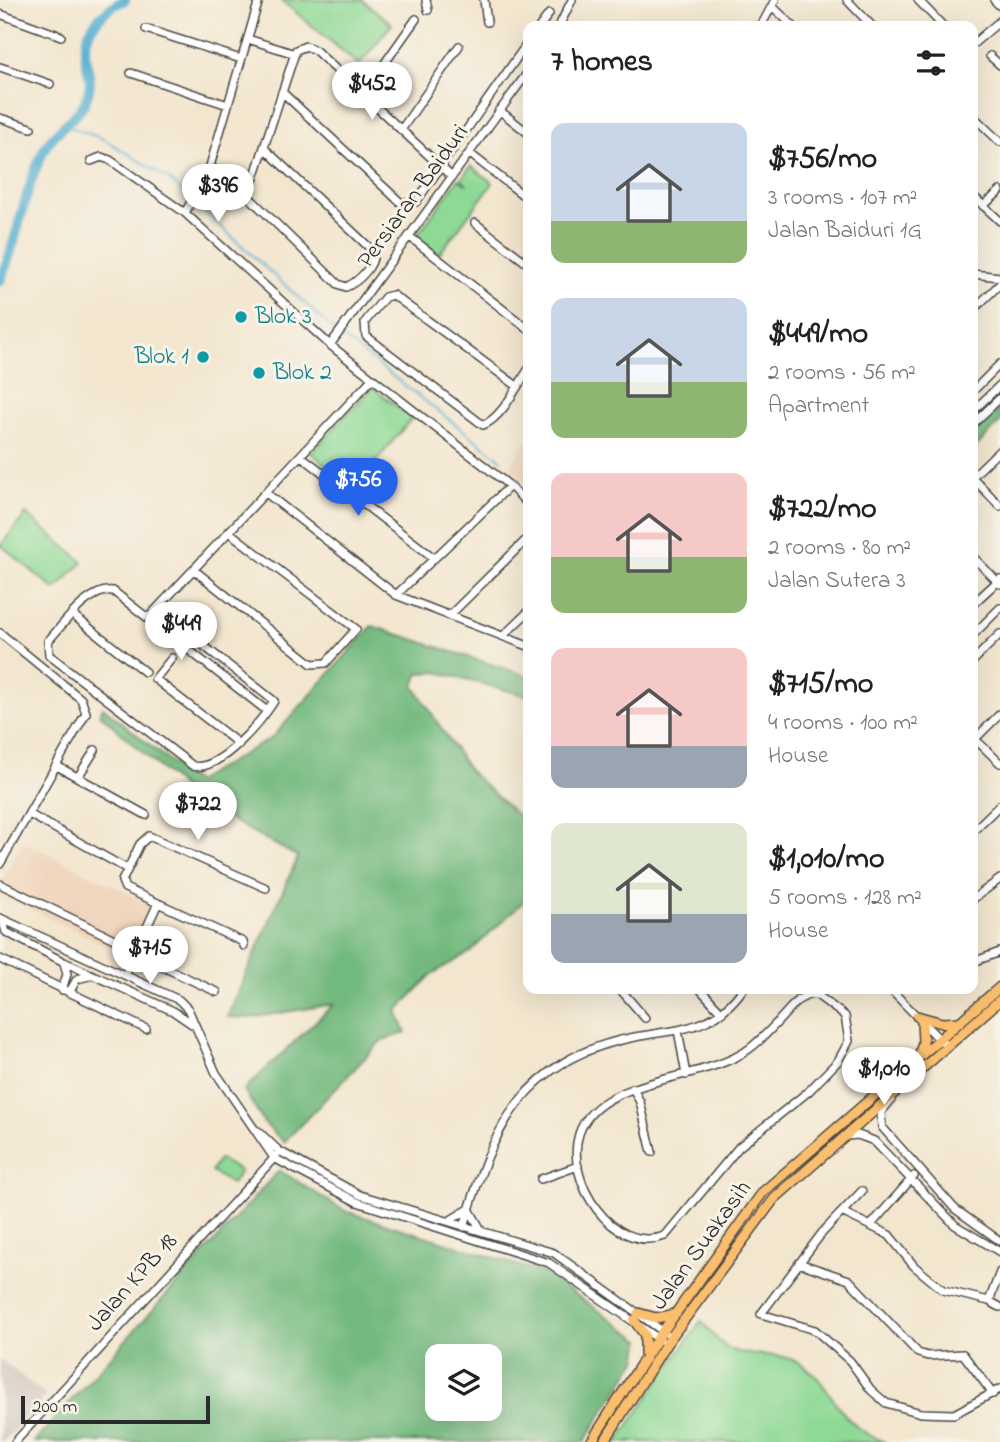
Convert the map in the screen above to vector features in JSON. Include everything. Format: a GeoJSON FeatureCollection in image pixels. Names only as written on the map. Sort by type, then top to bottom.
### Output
{"type":"FeatureCollection","features":[{"type":"Feature","properties":{"kind":"main road","name":"Jalan Suakasih"},"geometry":{"type":"LineString","coordinates":[[604,1442],[676,1314],[763,1192],[918,1059],[944,1044],[961,1021],[1000,987]]}},
{"type":"Feature","properties":{"kind":"main road","name":"Jalan Suakasih"},"geometry":{"type":"LineString","coordinates":[[590,1442],[645,1358],[664,1338],[774,1199],[944,1044],[1000,1000]]}},
{"type":"Feature","properties":{"kind":"main road"},"geometry":{"type":"LineString","coordinates":[[918,1059],[923,1042],[920,1019],[942,1023],[961,1021]]}},
{"type":"Feature","properties":{"kind":"main road"},"geometry":{"type":"LineString","coordinates":[[645,1358],[645,1335],[636,1317],[656,1318],[676,1314]]}},
{"type":"Feature","properties":{"kind":"street"},"geometry":{"type":"LineString","coordinates":[[185,213],[210,166],[259,0]]}},
{"type":"Feature","properties":{"kind":"street"},"geometry":{"type":"LineString","coordinates":[[426,0],[428,10]]}},
{"type":"Feature","properties":{"kind":"street"},"geometry":{"type":"LineString","coordinates":[[484,0],[487,22]]}},
{"type":"Feature","properties":{"kind":"street"},"geometry":{"type":"LineString","coordinates":[[562,21],[572,0]]}},
{"type":"Feature","properties":{"kind":"street"},"geometry":{"type":"LineString","coordinates":[[846,0],[867,21]]}},
{"type":"Feature","properties":{"kind":"street"},"geometry":{"type":"LineString","coordinates":[[918,0],[938,21]]}},
{"type":"Feature","properties":{"kind":"street"},"geometry":{"type":"LineString","coordinates":[[994,0],[1000,6]]}},
{"type":"Feature","properties":{"kind":"street"},"geometry":{"type":"LineString","coordinates":[[764,21],[774,3],[789,21]]}},
{"type":"Feature","properties":{"kind":"street"},"geometry":{"type":"LineString","coordinates":[[0,14],[61,36]]}},
{"type":"Feature","properties":{"kind":"street"},"geometry":{"type":"LineString","coordinates":[[544,21],[549,14]]}},
{"type":"Feature","properties":{"kind":"street"},"geometry":{"type":"LineString","coordinates":[[363,94],[416,19]]}},
{"type":"Feature","properties":{"kind":"street"},"geometry":{"type":"LineString","coordinates":[[978,40],[1000,21]]}},
{"type":"Feature","properties":{"kind":"street"},"geometry":{"type":"LineString","coordinates":[[146,29],[241,59]]}},
{"type":"Feature","properties":{"kind":"street"},"geometry":{"type":"LineString","coordinates":[[248,39],[295,52]]}},
{"type":"Feature","properties":{"kind":"street"},"geometry":{"type":"LineString","coordinates":[[248,196],[295,52],[306,46],[315,50],[452,177]]}},
{"type":"Feature","properties":{"kind":"street"},"geometry":{"type":"LineString","coordinates":[[401,130],[459,46]]}},
{"type":"Feature","properties":{"kind":"street"},"geometry":{"type":"LineString","coordinates":[[282,92],[401,204],[408,205],[416,202],[523,49]]}},
{"type":"Feature","properties":{"kind":"street"},"geometry":{"type":"LineString","coordinates":[[990,56],[1000,65]]}},
{"type":"Feature","properties":{"kind":"street"},"geometry":{"type":"LineString","coordinates":[[0,67],[50,84]]}},
{"type":"Feature","properties":{"kind":"street"},"geometry":{"type":"LineString","coordinates":[[131,73],[228,105]]}},
{"type":"Feature","properties":{"kind":"street","name":"Persiaran Baiduri"},"geometry":{"type":"LineString","coordinates":[[330,345],[523,79]]}},
{"type":"Feature","properties":{"kind":"street"},"geometry":{"type":"LineString","coordinates":[[499,110],[523,128]]}},
{"type":"Feature","properties":{"kind":"street"},"geometry":{"type":"LineString","coordinates":[[0,118],[31,128]]}},
{"type":"Feature","properties":{"kind":"street"},"geometry":{"type":"LineString","coordinates":[[978,121],[1000,142]]}},
{"type":"Feature","properties":{"kind":"street"},"geometry":{"type":"LineString","coordinates":[[210,166],[248,196],[338,284],[346,287],[354,284],[372,262],[373,251],[264,148]]}},
{"type":"Feature","properties":{"kind":"street"},"geometry":{"type":"LineString","coordinates":[[469,153],[523,195]]}},
{"type":"Feature","properties":{"kind":"street"},"geometry":{"type":"LineString","coordinates":[[91,161],[102,157],[110,160],[185,213],[330,345],[523,499]]}},
{"type":"Feature","properties":{"kind":"street"},"geometry":{"type":"LineString","coordinates":[[983,206],[1000,191]]}},
{"type":"Feature","properties":{"kind":"street"},"geometry":{"type":"LineString","coordinates":[[978,201],[1000,222]]}},
{"type":"Feature","properties":{"kind":"street"},"geometry":{"type":"LineString","coordinates":[[475,223],[523,260]]}},
{"type":"Feature","properties":{"kind":"street"},"geometry":{"type":"LineString","coordinates":[[410,237],[523,325]]}},
{"type":"Feature","properties":{"kind":"street"},"geometry":{"type":"LineString","coordinates":[[978,275],[1000,277]]}},
{"type":"Feature","properties":{"kind":"street"},"geometry":{"type":"LineString","coordinates":[[978,305],[1000,284]]}},
{"type":"Feature","properties":{"kind":"street"},"geometry":{"type":"LineString","coordinates":[[517,387],[393,295],[385,297],[365,322],[366,336],[483,425],[492,422],[517,387],[523,378]]}},
{"type":"Feature","properties":{"kind":"street"},"geometry":{"type":"LineString","coordinates":[[978,386],[1000,364]]}},
{"type":"Feature","properties":{"kind":"street"},"geometry":{"type":"LineString","coordinates":[[148,618],[372,379]]}},
{"type":"Feature","properties":{"kind":"street"},"geometry":{"type":"LineString","coordinates":[[978,406],[1000,385]]}},
{"type":"Feature","properties":{"kind":"street"},"geometry":{"type":"LineString","coordinates":[[978,419],[1000,398]]}},
{"type":"Feature","properties":{"kind":"street"},"geometry":{"type":"LineString","coordinates":[[978,472],[1000,450]]}},
{"type":"Feature","properties":{"kind":"street"},"geometry":{"type":"LineString","coordinates":[[300,456],[434,558]]}},
{"type":"Feature","properties":{"kind":"street"},"geometry":{"type":"LineString","coordinates":[[978,482],[1000,506]]}},
{"type":"Feature","properties":{"kind":"street"},"geometry":{"type":"LineString","coordinates":[[396,595],[510,486]]}},
{"type":"Feature","properties":{"kind":"street"},"geometry":{"type":"LineString","coordinates":[[266,493],[396,595],[523,644]]}},
{"type":"Feature","properties":{"kind":"street"},"geometry":{"type":"LineString","coordinates":[[194,570],[312,664],[326,663],[356,629],[229,532]]}},
{"type":"Feature","properties":{"kind":"street"},"geometry":{"type":"LineString","coordinates":[[449,616],[523,543]]}},
{"type":"Feature","properties":{"kind":"street"},"geometry":{"type":"LineString","coordinates":[[978,562],[999,581],[978,600]]}},
{"type":"Feature","properties":{"kind":"street"},"geometry":{"type":"LineString","coordinates":[[157,609],[274,701],[267,711],[239,744],[203,767],[193,766],[49,655],[48,641],[73,615],[97,593],[113,591],[267,711]]}},
{"type":"Feature","properties":{"kind":"street"},"geometry":{"type":"LineString","coordinates":[[978,630],[1000,608]]}},
{"type":"Feature","properties":{"kind":"street"},"geometry":{"type":"LineString","coordinates":[[73,615],[145,672]]}},
{"type":"Feature","properties":{"kind":"street"},"geometry":{"type":"LineString","coordinates":[[503,636],[523,617]]}},
{"type":"Feature","properties":{"kind":"street"},"geometry":{"type":"LineString","coordinates":[[978,656],[1000,634],[988,621]]}},
{"type":"Feature","properties":{"kind":"street"},"geometry":{"type":"LineString","coordinates":[[0,633],[85,702],[85,718],[60,767],[33,816],[0,864]]}},
{"type":"Feature","properties":{"kind":"street"},"geometry":{"type":"LineString","coordinates":[[172,657],[155,679],[239,744]]}},
{"type":"Feature","properties":{"kind":"street"},"geometry":{"type":"LineString","coordinates":[[978,736],[1000,714]]}},
{"type":"Feature","properties":{"kind":"street"},"geometry":{"type":"LineString","coordinates":[[978,744],[1000,764]]}},
{"type":"Feature","properties":{"kind":"street"},"geometry":{"type":"LineString","coordinates":[[78,777],[95,750]]}},
{"type":"Feature","properties":{"kind":"street"},"geometry":{"type":"LineString","coordinates":[[60,767],[146,815]]}},
{"type":"Feature","properties":{"kind":"street"},"geometry":{"type":"LineString","coordinates":[[978,826],[1000,804]]}},
{"type":"Feature","properties":{"kind":"street"},"geometry":{"type":"LineString","coordinates":[[33,816],[127,869]]}},
{"type":"Feature","properties":{"kind":"street"},"geometry":{"type":"LineString","coordinates":[[244,946],[243,942],[125,888],[122,881],[140,844],[149,836],[266,888]]}},
{"type":"Feature","properties":{"kind":"street"},"geometry":{"type":"LineString","coordinates":[[978,895],[1000,879]]}},
{"type":"Feature","properties":{"kind":"street"},"geometry":{"type":"LineString","coordinates":[[0,884],[217,992]]}},
{"type":"Feature","properties":{"kind":"street"},"geometry":{"type":"LineString","coordinates":[[125,975],[159,903]]}},
{"type":"Feature","properties":{"kind":"street"},"geometry":{"type":"LineString","coordinates":[[1,919],[6,932],[93,976],[173,1011],[192,1024]]}},
{"type":"Feature","properties":{"kind":"street"},"geometry":{"type":"LineString","coordinates":[[1,919],[179,1000],[188,1009],[192,1024],[216,1073],[277,1155],[357,1202],[549,1263],[636,1317]]}},
{"type":"Feature","properties":{"kind":"street"},"geometry":{"type":"LineString","coordinates":[[978,960],[1000,952]]}},
{"type":"Feature","properties":{"kind":"street"},"geometry":{"type":"LineString","coordinates":[[0,959],[146,1029]]}},
{"type":"Feature","properties":{"kind":"street"},"geometry":{"type":"LineString","coordinates":[[64,962],[67,974],[66,991]]}},
{"type":"Feature","properties":{"kind":"street"},"geometry":{"type":"LineString","coordinates":[[66,991],[77,979],[93,976]]}},
{"type":"Feature","properties":{"kind":"street"},"geometry":{"type":"LineString","coordinates":[[624,994],[645,1018]]}},
{"type":"Feature","properties":{"kind":"street"},"geometry":{"type":"LineString","coordinates":[[705,994],[722,1013]]}},
{"type":"Feature","properties":{"kind":"street"},"geometry":{"type":"LineString","coordinates":[[462,1234],[479,1174],[501,1126],[513,1106],[545,1075],[580,1054],[607,1044],[678,1030],[712,1020],[739,994]]}},
{"type":"Feature","properties":{"kind":"street"},"geometry":{"type":"LineString","coordinates":[[806,994],[750,1049],[702,1072],[633,1088],[601,1104],[589,1116],[579,1133],[578,1166],[589,1197],[618,1230],[653,1241],[665,1236],[739,1147],[809,1091],[846,1052],[850,1030],[845,1016],[814,994]]}},
{"type":"Feature","properties":{"kind":"street"},"geometry":{"type":"LineString","coordinates":[[895,994],[944,1044]]}},
{"type":"Feature","properties":{"kind":"street"},"geometry":{"type":"LineString","coordinates":[[678,1030],[686,1074]]}},
{"type":"Feature","properties":{"kind":"street"},"geometry":{"type":"LineString","coordinates":[[633,1088],[640,1102],[652,1152]]}},
{"type":"Feature","properties":{"kind":"street"},"geometry":{"type":"LineString","coordinates":[[895,1091],[880,1119],[920,1171],[955,1209],[1000,1241]]}},
{"type":"Feature","properties":{"kind":"street"},"geometry":{"type":"LineString","coordinates":[[844,1136],[866,1136],[883,1148],[955,1224],[1000,1252]]}},
{"type":"Feature","properties":{"kind":"street"},"geometry":{"type":"LineString","coordinates":[[277,1155],[360,1195],[554,1253],[664,1338]]}},
{"type":"Feature","properties":{"kind":"street","name":"Jalan KPB 18"},"geometry":{"type":"LineString","coordinates":[[15,1442],[277,1155]]}},
{"type":"Feature","properties":{"kind":"street"},"geometry":{"type":"LineString","coordinates":[[541,1180],[578,1166]]}},
{"type":"Feature","properties":{"kind":"street"},"geometry":{"type":"LineString","coordinates":[[900,1191],[901,1167]]}},
{"type":"Feature","properties":{"kind":"street"},"geometry":{"type":"LineString","coordinates":[[871,1225],[920,1171]]}},
{"type":"Feature","properties":{"kind":"street"},"geometry":{"type":"LineString","coordinates":[[799,1263],[849,1280],[918,1353],[928,1356],[963,1354],[997,1391],[954,1414],[921,1413],[886,1403],[871,1390],[850,1361],[815,1330],[761,1314],[799,1263],[822,1233],[844,1213],[862,1191]]}},
{"type":"Feature","properties":{"kind":"street"},"geometry":{"type":"LineString","coordinates":[[900,1191],[922,1191]]}},
{"type":"Feature","properties":{"kind":"street"},"geometry":{"type":"LineString","coordinates":[[448,1220],[457,1218],[469,1209]]}},
{"type":"Feature","properties":{"kind":"street"},"geometry":{"type":"LineString","coordinates":[[469,1209],[475,1223],[482,1230]]}},
{"type":"Feature","properties":{"kind":"street"},"geometry":{"type":"LineString","coordinates":[[844,1213],[889,1235],[914,1266],[943,1290],[989,1301],[1000,1307]]}},
{"type":"Feature","properties":{"kind":"street"},"geometry":{"type":"LineString","coordinates":[[990,1247],[1000,1261]]}},
{"type":"Feature","properties":{"kind":"street"},"geometry":{"type":"LineString","coordinates":[[989,1301],[1000,1272]]}},
{"type":"Feature","properties":{"kind":"shaded area"},"geometry":{"type":"Polygon","coordinates":[[[523,447],[523,481],[510,464],[523,447]]]}},
{"type":"Feature","properties":{"kind":"shaded area"},"geometry":{"type":"Polygon","coordinates":[[[22,841],[154,906],[129,957],[0,894],[0,886],[22,841]]]}},
{"type":"Feature","properties":{"kind":"shaded area"},"geometry":{"type":"Polygon","coordinates":[[[0,1359],[46,1396],[2,1442],[0,1442],[0,1359]]]}},
{"type":"Feature","properties":{"kind":"green space"},"geometry":{"type":"Polygon","coordinates":[[[281,0],[362,0],[392,24],[359,65],[281,0]]]}},
{"type":"Feature","properties":{"kind":"green space"},"geometry":{"type":"Polygon","coordinates":[[[471,166],[493,183],[439,254],[416,237],[458,179],[467,185],[461,179],[471,166]]]}},
{"type":"Feature","properties":{"kind":"green space"},"geometry":{"type":"Polygon","coordinates":[[[372,387],[412,418],[354,488],[311,453],[372,387]]]}},
{"type":"Feature","properties":{"kind":"green space"},"geometry":{"type":"Polygon","coordinates":[[[1000,408],[1000,422],[978,445],[978,430],[1000,408]]]}},
{"type":"Feature","properties":{"kind":"green space"},"geometry":{"type":"Polygon","coordinates":[[[26,514],[83,562],[55,590],[1,545],[26,514]]]}},
{"type":"Feature","properties":{"kind":"green space"},"geometry":{"type":"Polygon","coordinates":[[[372,626],[523,674],[523,695],[437,672],[419,673],[414,686],[469,771],[523,820],[523,902],[470,952],[431,975],[397,1011],[406,1033],[382,1040],[284,1142],[264,1123],[244,1090],[334,1004],[250,1018],[227,1017],[298,857],[198,802],[100,714],[103,707],[195,782],[273,737],[372,626]]]}},
{"type":"Feature","properties":{"kind":"green space"},"geometry":{"type":"Polygon","coordinates":[[[219,1159],[240,1171],[232,1184],[211,1172],[219,1159]]]}},
{"type":"Feature","properties":{"kind":"green space"},"geometry":{"type":"Polygon","coordinates":[[[279,1170],[345,1211],[546,1274],[641,1340],[637,1360],[584,1442],[34,1442],[279,1170]]]}},
{"type":"Feature","properties":{"kind":"green space"},"geometry":{"type":"Polygon","coordinates":[[[701,1321],[728,1348],[798,1362],[820,1381],[855,1425],[868,1435],[885,1442],[617,1442],[701,1321]]]}},
{"type":"Feature","properties":{"kind":"waterway"},"geometry":{"type":"LineString","coordinates":[[0,281],[31,181],[45,148],[81,109],[88,94],[90,80],[85,47],[90,32],[105,13],[125,0]]}},
{"type":"Feature","properties":{"kind":"waterway"},"geometry":{"type":"LineString","coordinates":[[62,124],[104,139],[170,180],[190,199]]}},
{"type":"Feature","properties":{"kind":"waterway"},"geometry":{"type":"LineString","coordinates":[[195,203],[335,331]]}},
{"type":"Feature","properties":{"kind":"waterway"},"geometry":{"type":"LineString","coordinates":[[339,335],[502,460]]}},
{"type":"Feature","properties":{"kind":"place","name":"Blok 3"},"geometry":{"type":"Point","coordinates":[241,317]}},
{"type":"Feature","properties":{"kind":"place","name":"Blok 1"},"geometry":{"type":"Point","coordinates":[203,357]}},
{"type":"Feature","properties":{"kind":"place","name":"Blok 2"},"geometry":{"type":"Point","coordinates":[259,373]}}]}
